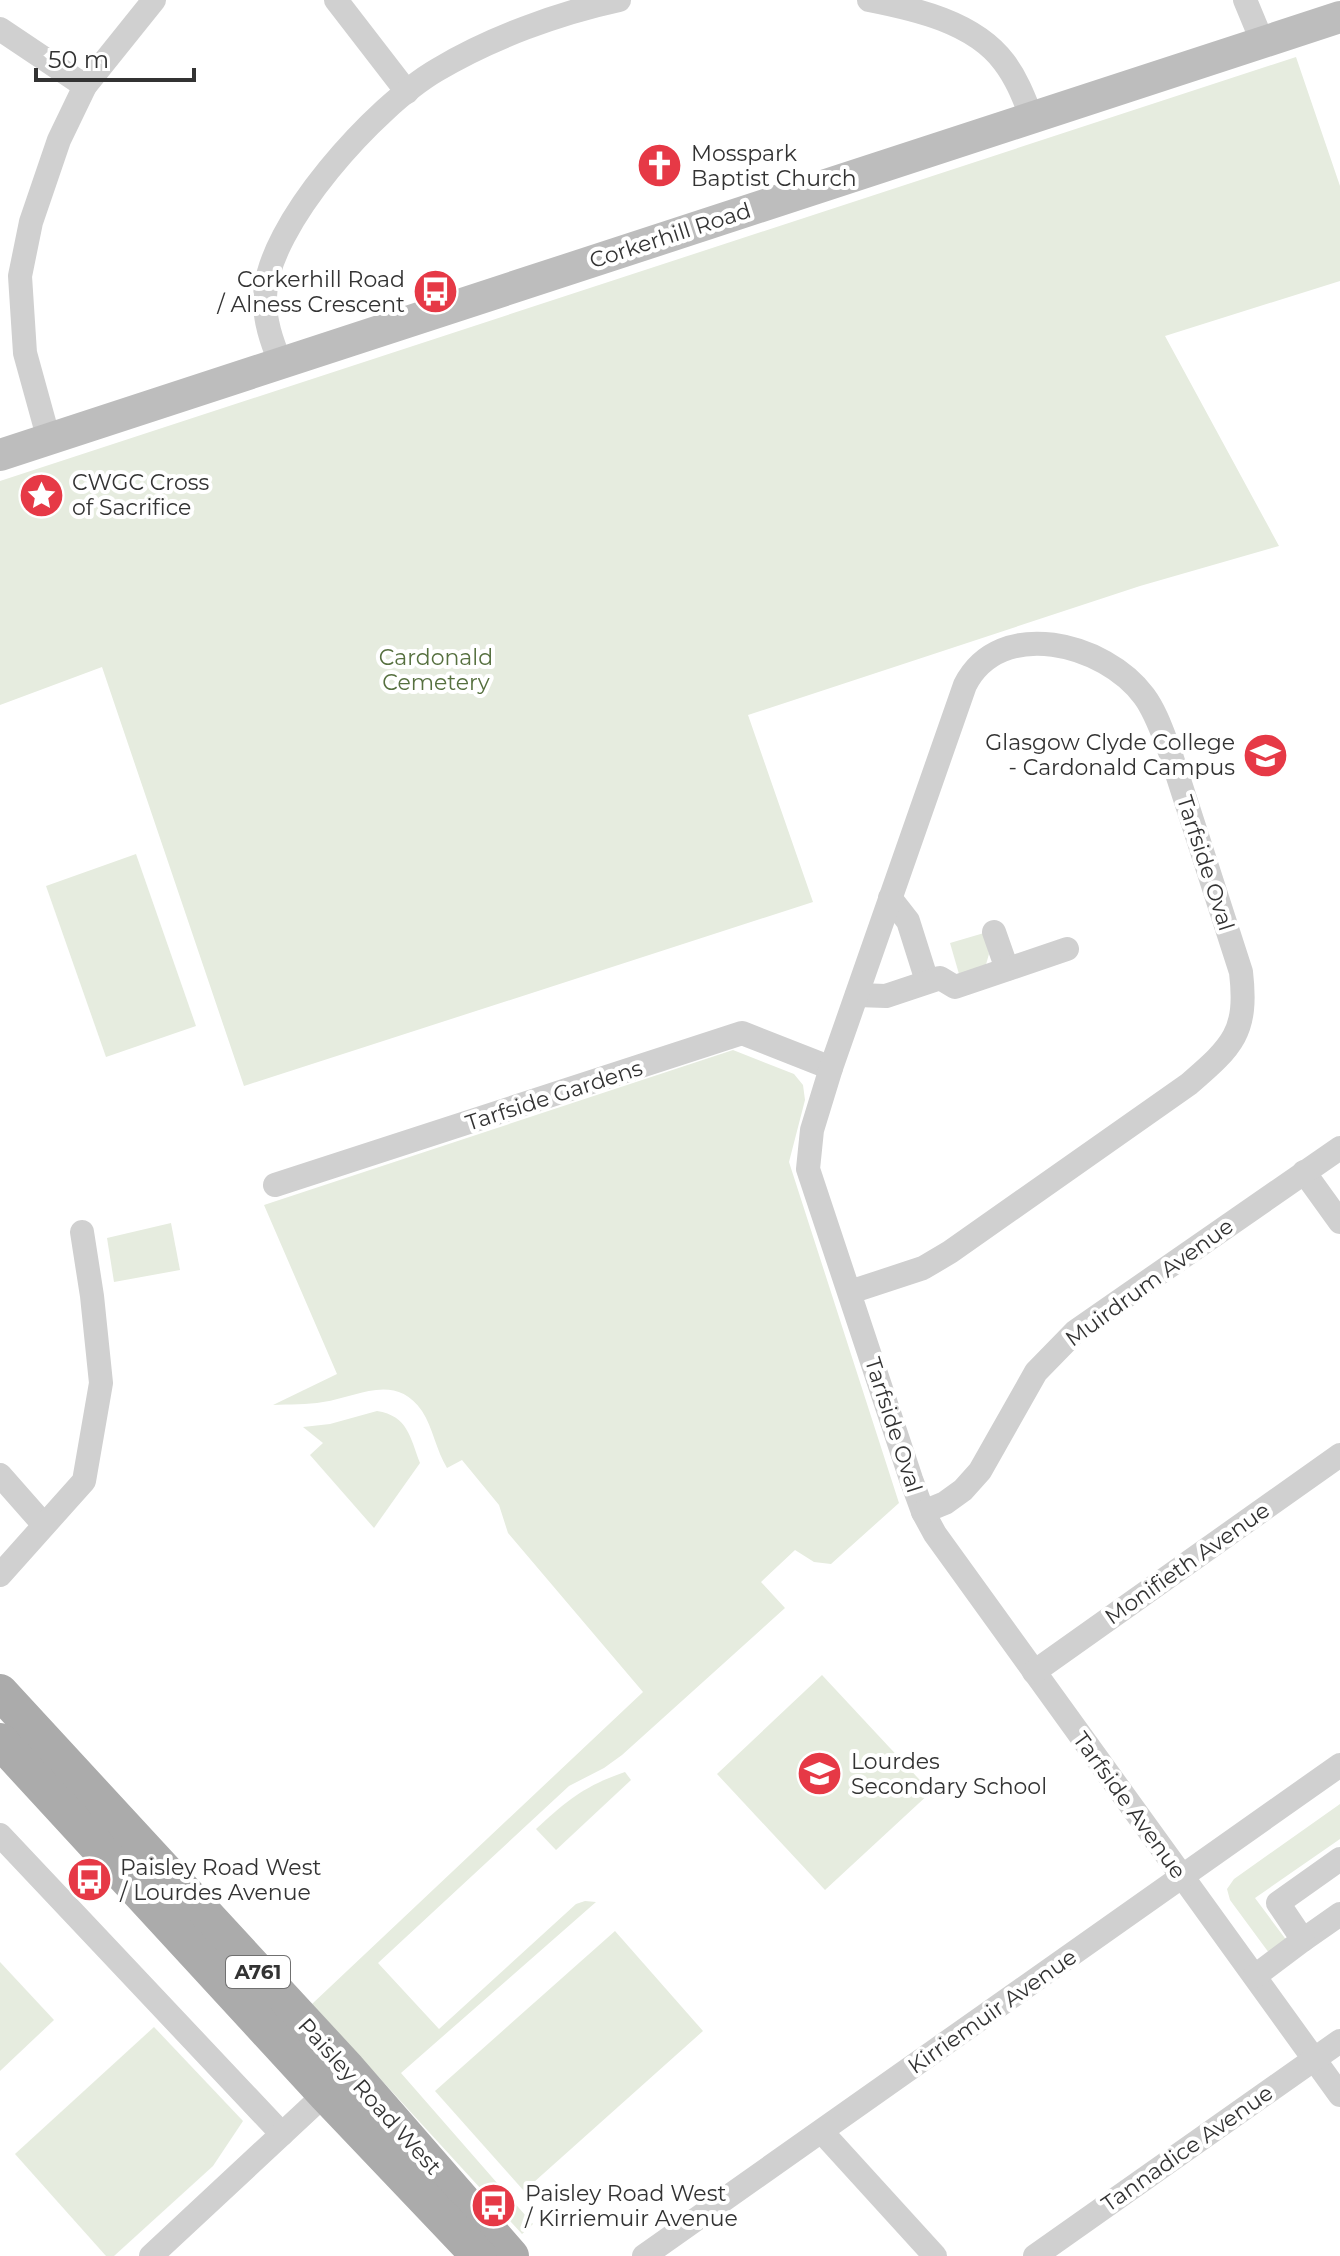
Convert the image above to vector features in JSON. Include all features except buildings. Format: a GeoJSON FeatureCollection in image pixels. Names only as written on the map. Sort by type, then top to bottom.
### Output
{"type":"FeatureCollection","features":[{"type":"Feature","properties":{"kind":"main road","name":"Paisley Road West"},"geometry":{"type":"LineString","coordinates":[[0,1692],[348,2069],[511,2256]]}},
{"type":"Feature","properties":{"kind":"main road","name":"Paisley Road West"},"geometry":{"type":"LineString","coordinates":[[0,1741],[325,2094],[479,2256]]}},
{"type":"Feature","properties":{"kind":"street"},"geometry":{"type":"LineString","coordinates":[[49,440],[25,353],[20,276],[31,222],[59,140],[85,86],[154,0]]}},
{"type":"Feature","properties":{"kind":"street"},"geometry":{"type":"LineString","coordinates":[[336,0],[407,92]]}},
{"type":"Feature","properties":{"kind":"street"},"geometry":{"type":"LineString","coordinates":[[280,362],[269,335],[265,297],[270,266],[293,216],[348,147],[407,92],[435,71],[474,50],[583,8],[619,0]]}},
{"type":"Feature","properties":{"kind":"street"},"geometry":{"type":"LineString","coordinates":[[869,0],[929,15],[969,32],[1002,59],[1017,83],[1032,118]]}},
{"type":"Feature","properties":{"kind":"street"},"geometry":{"type":"LineString","coordinates":[[1245,0],[1262,41]]}},
{"type":"Feature","properties":{"kind":"street","name":"Corkerhill Road"},"geometry":{"type":"LineString","coordinates":[[0,455],[1340,17]]}},
{"type":"Feature","properties":{"kind":"street"},"geometry":{"type":"LineString","coordinates":[[0,29],[85,86]]}},
{"type":"Feature","properties":{"kind":"street","name":"Tarfside Oval"},"geometry":{"type":"LineString","coordinates":[[850,1292],[923,1268],[950,1252],[1189,1084],[1218,1059],[1235,1037],[1242,1019],[1244,999],[1241,972],[1157,719],[1145,697],[1131,681],[1075,649],[1052,644],[1026,644],[983,659],[972,671],[890,898],[812,1130],[808,1169],[923,1512]]}},
{"type":"Feature","properties":{"kind":"street"},"geometry":{"type":"LineString","coordinates":[[890,898],[908,921],[927,981]]}},
{"type":"Feature","properties":{"kind":"street"},"geometry":{"type":"LineString","coordinates":[[994,932],[1007,969]]}},
{"type":"Feature","properties":{"kind":"street"},"geometry":{"type":"LineString","coordinates":[[857,995],[886,996],[940,978],[955,987],[1067,949]]}},
{"type":"Feature","properties":{"kind":"street","name":"Tarfside Gardens"},"geometry":{"type":"LineString","coordinates":[[275,1185],[742,1033],[831,1068]]}},
{"type":"Feature","properties":{"kind":"street","name":"Muirdrum Avenue"},"geometry":{"type":"LineString","coordinates":[[923,1512],[945,1503],[963,1490],[980,1471],[1036,1372],[1076,1331],[1340,1148]]}},
{"type":"Feature","properties":{"kind":"street"},"geometry":{"type":"LineString","coordinates":[[1304,1172],[1340,1222]]}},
{"type":"Feature","properties":{"kind":"street"},"geometry":{"type":"LineString","coordinates":[[0,1575],[84,1481],[101,1383],[82,1232]]}},
{"type":"Feature","properties":{"kind":"street","name":"Monifieth Avenue"},"geometry":{"type":"LineString","coordinates":[[1034,1672],[1340,1455]]}},
{"type":"Feature","properties":{"kind":"street"},"geometry":{"type":"LineString","coordinates":[[0,1475],[44,1525]]}},
{"type":"Feature","properties":{"kind":"street","name":"Tarfside Avenue"},"geometry":{"type":"LineString","coordinates":[[923,1512],[935,1534],[1340,2095]]}},
{"type":"Feature","properties":{"kind":"street","name":"Kirriemuir Avenue"},"geometry":{"type":"LineString","coordinates":[[644,2256],[1340,1765]]}},
{"type":"Feature","properties":{"kind":"street"},"geometry":{"type":"LineString","coordinates":[[0,1835],[282,2134]]}},
{"type":"Feature","properties":{"kind":"street"},"geometry":{"type":"LineString","coordinates":[[1303,1940],[1278,1903],[1340,1859]]}},
{"type":"Feature","properties":{"kind":"street"},"geometry":{"type":"LineString","coordinates":[[1255,1976],[1340,1914]]}},
{"type":"Feature","properties":{"kind":"street","name":"Tannadice Avenue"},"geometry":{"type":"LineString","coordinates":[[1035,2256],[1340,2041]]}},
{"type":"Feature","properties":{"kind":"street"},"geometry":{"type":"LineString","coordinates":[[151,2256],[325,2094]]}},
{"type":"Feature","properties":{"kind":"street"},"geometry":{"type":"LineString","coordinates":[[822,2132],[935,2256]]}},
{"type":"Feature","properties":{"kind":"green space","name":"Cardonald Cemetery"},"geometry":{"type":"Polygon","coordinates":[[[1296,57],[1340,186],[1340,281],[1165,336],[1279,546],[1140,586],[748,715],[813,902],[244,1086],[102,667],[0,705],[0,481],[1296,57]]]}},
{"type":"Feature","properties":{"kind":"green space"},"geometry":{"type":"Polygon","coordinates":[[[136,854],[196,1026],[106,1057],[46,886],[136,854]]]}},
{"type":"Feature","properties":{"kind":"green space"},"geometry":{"type":"Polygon","coordinates":[[[984,933],[989,954],[985,968],[959,974],[950,943],[984,933]]]}},
{"type":"Feature","properties":{"kind":"green space"},"geometry":{"type":"Polygon","coordinates":[[[733,1050],[794,1074],[803,1085],[805,1100],[789,1162],[899,1503],[831,1564],[814,1562],[795,1550],[761,1582],[785,1608],[622,1755],[569,1786],[378,1963],[439,2029],[576,1904],[596,1902],[401,2073],[533,2224],[522,2234],[312,2004],[643,1692],[508,1533],[499,1505],[462,1460],[447,1468],[426,1418],[411,1399],[400,1392],[376,1390],[317,1403],[273,1405],[337,1374],[264,1205],[733,1050]]]}},
{"type":"Feature","properties":{"kind":"green space"},"geometry":{"type":"Polygon","coordinates":[[[171,1223],[180,1270],[114,1282],[107,1238],[171,1223]]]}},
{"type":"Feature","properties":{"kind":"green space"},"geometry":{"type":"Polygon","coordinates":[[[377,1411],[402,1423],[420,1463],[374,1528],[310,1455],[323,1443],[303,1427],[330,1424],[377,1411]]]}},
{"type":"Feature","properties":{"kind":"green space"},"geometry":{"type":"Polygon","coordinates":[[[822,1675],[931,1792],[825,1890],[717,1774],[822,1675]]]}},
{"type":"Feature","properties":{"kind":"green space"},"geometry":{"type":"Polygon","coordinates":[[[625,1772],[631,1780],[556,1850],[536,1829],[577,1795],[625,1772]]]}},
{"type":"Feature","properties":{"kind":"green space"},"geometry":{"type":"Polygon","coordinates":[[[1340,1804],[1340,1839],[1255,1898],[1290,1945],[1272,1957],[1230,1900],[1227,1889],[1234,1879],[1340,1804]]]}},
{"type":"Feature","properties":{"kind":"green space"},"geometry":{"type":"Polygon","coordinates":[[[615,1931],[703,2031],[524,2191],[435,2091],[615,1931]]]}},
{"type":"Feature","properties":{"kind":"green space"},"geometry":{"type":"Polygon","coordinates":[[[0,1962],[54,2020],[0,2071],[0,1962]]]}},
{"type":"Feature","properties":{"kind":"green space"},"geometry":{"type":"Polygon","coordinates":[[[154,2027],[243,2121],[213,2166],[114,2256],[106,2256],[15,2154],[154,2027]]]}},
{"type":"Feature","properties":{"kind":"place","name":"Mosspark Baptist Church"},"geometry":{"type":"Point","coordinates":[660,166]}},
{"type":"Feature","properties":{"kind":"place","name":"Corkerhill Road / Alness Crescent"},"geometry":{"type":"Point","coordinates":[436,292]}},
{"type":"Feature","properties":{"kind":"place","name":"CWGC Cross of Sacrifice"},"geometry":{"type":"Point","coordinates":[41,495]}},
{"type":"Feature","properties":{"kind":"place","name":"Glasgow Clyde College - Cardonald Campus"},"geometry":{"type":"Point","coordinates":[1266,755]}},
{"type":"Feature","properties":{"kind":"place","name":"Lourdes Secondary School"},"geometry":{"type":"Point","coordinates":[820,1774]}},
{"type":"Feature","properties":{"kind":"place","name":"Paisley Road West / Lourdes Avenue"},"geometry":{"type":"Point","coordinates":[89,1880]}},
{"type":"Feature","properties":{"kind":"place","name":"Paisley Road West / Kirriemuir Avenue"},"geometry":{"type":"Point","coordinates":[494,2206]}}]}
